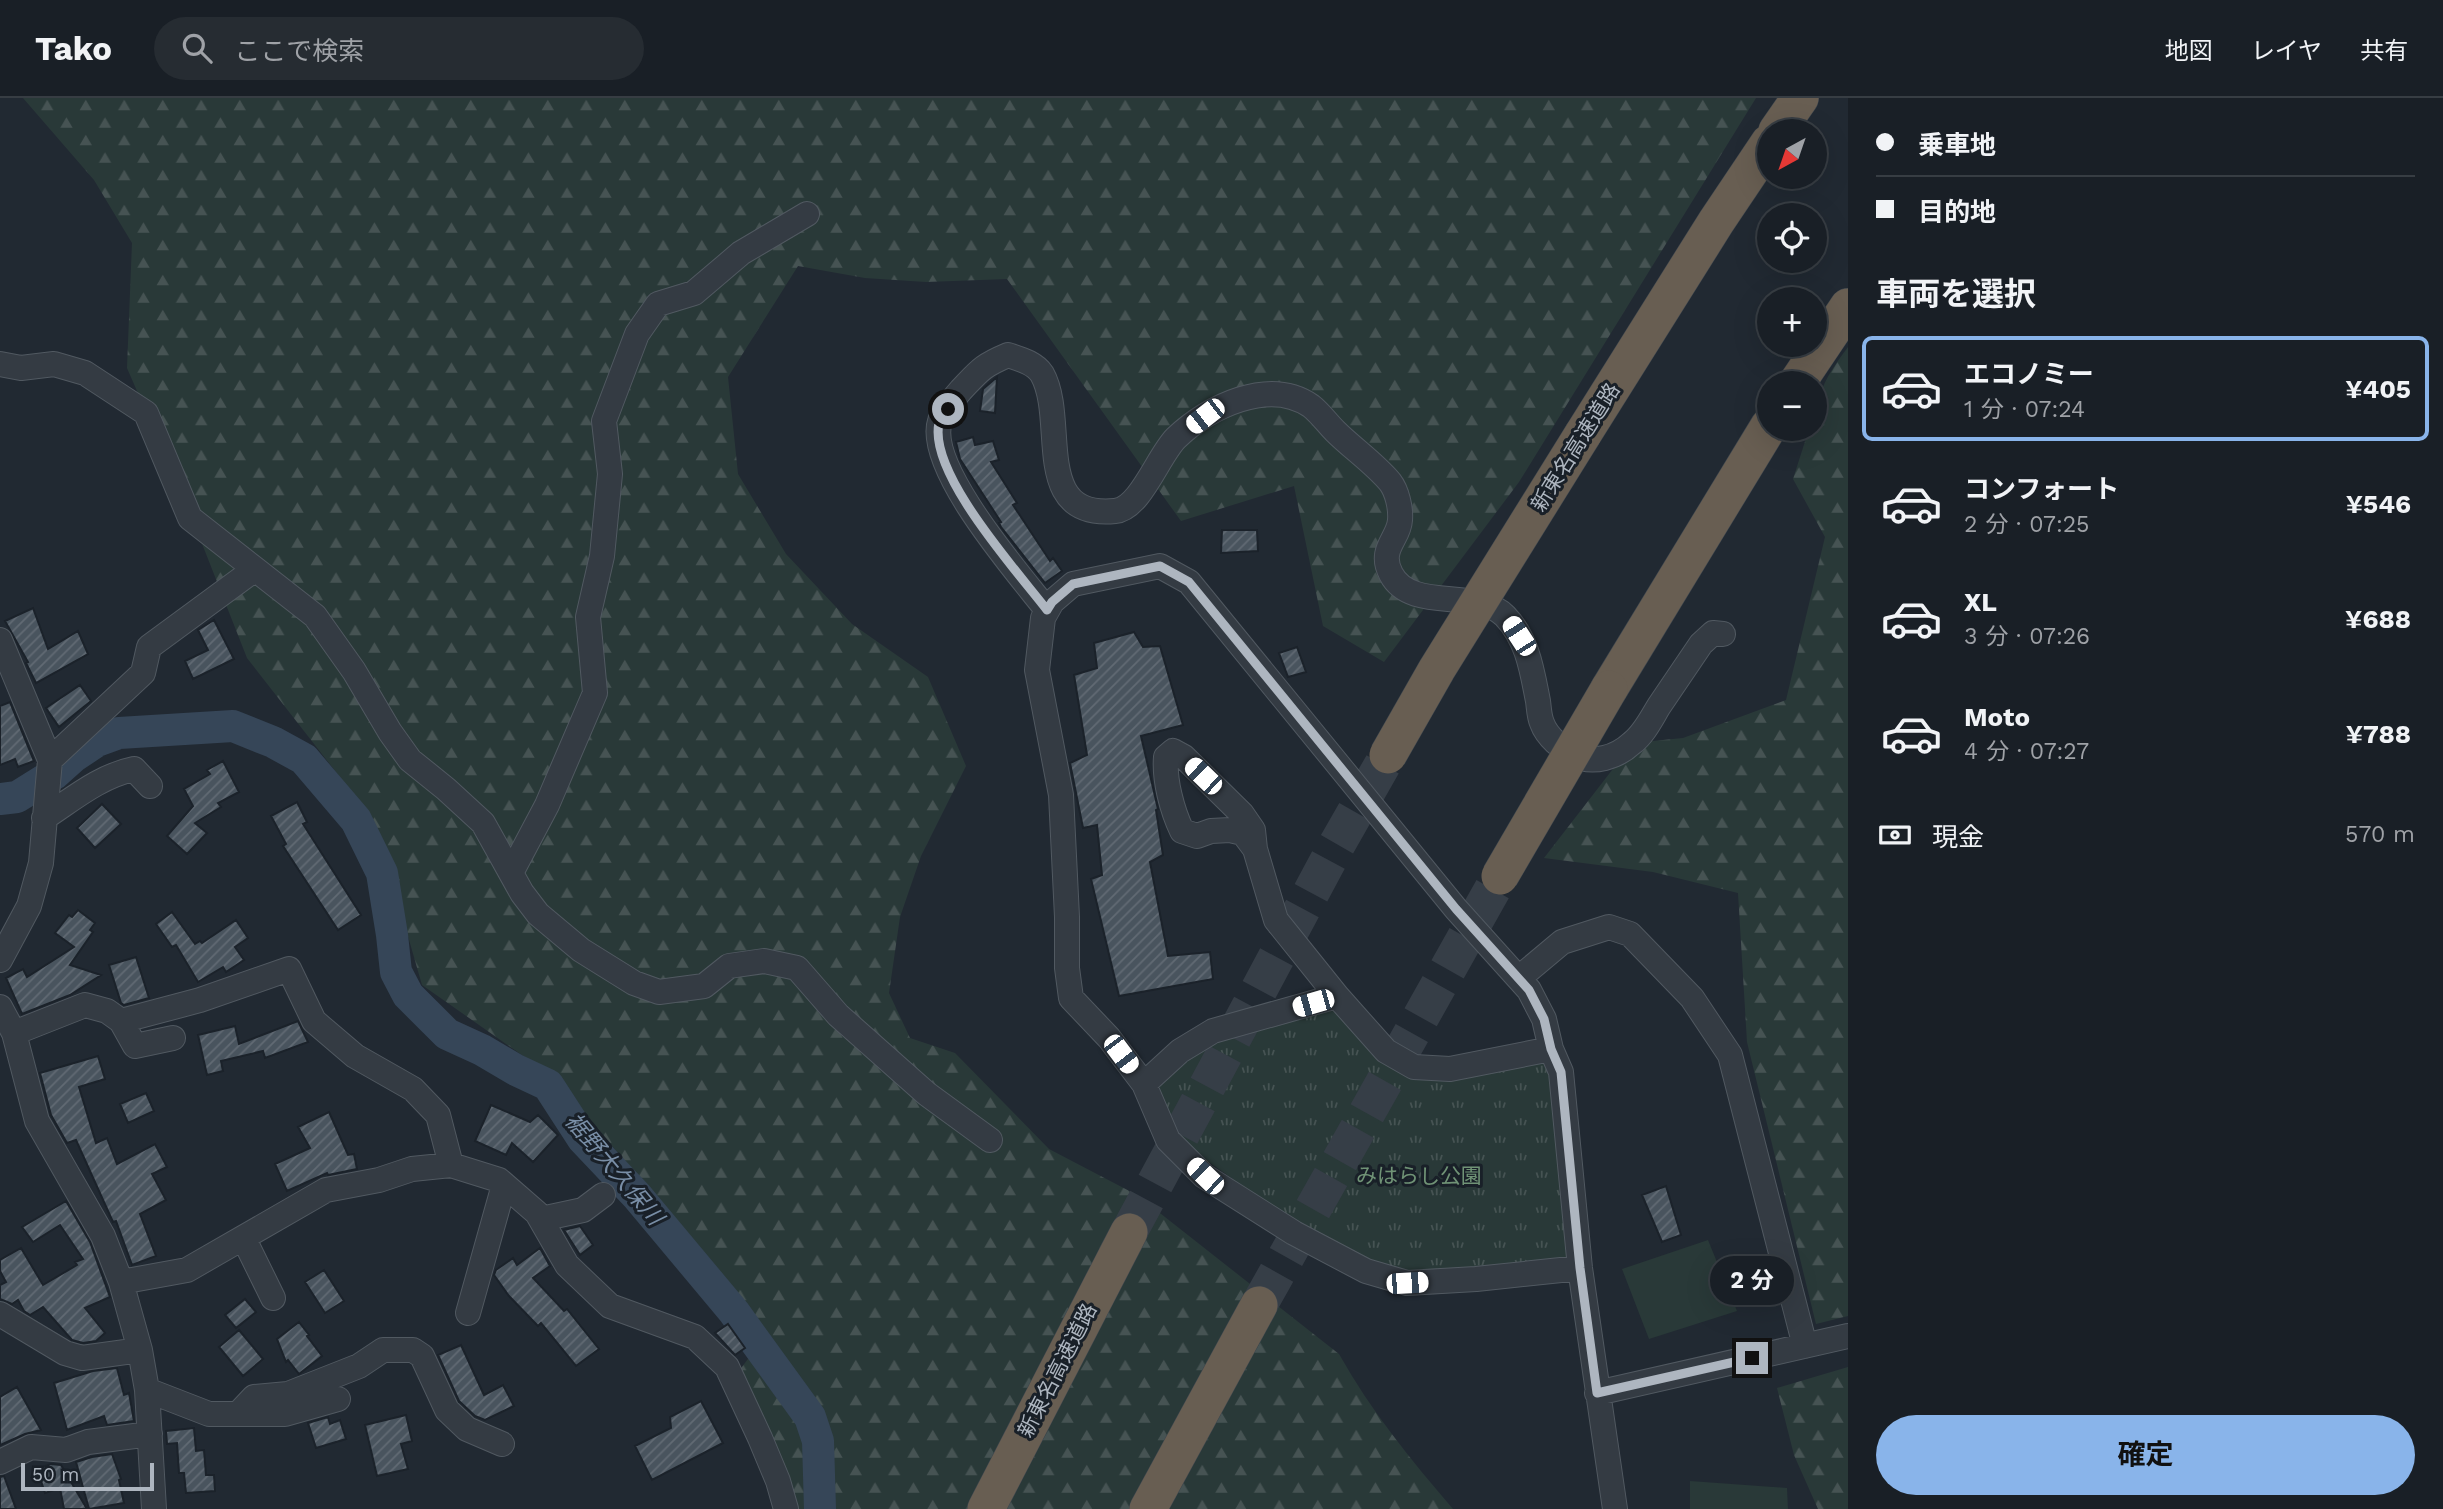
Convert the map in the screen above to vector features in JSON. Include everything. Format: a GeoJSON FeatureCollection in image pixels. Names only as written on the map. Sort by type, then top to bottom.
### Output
{"type":"FeatureCollection","features":[{"type":"Feature","properties":{"kind":"highway"},"geometry":{"type":"LineString","coordinates":[[1785,119],[1800,98]]}},
{"type":"Feature","properties":{"kind":"highway","name":"新東名高速道路"},"geometry":{"type":"LineString","coordinates":[[1388,755],[1437,669],[1716,222],[1757,161]]}},
{"type":"Feature","properties":{"kind":"highway"},"geometry":{"type":"LineString","coordinates":[[1805,371],[1848,307]]}},
{"type":"Feature","properties":{"kind":"highway"},"geometry":{"type":"LineString","coordinates":[[1500,876],[1609,689],[1760,441]]}},
{"type":"Feature","properties":{"kind":"highway","name":"新東名高速道路"},"geometry":{"type":"LineString","coordinates":[[986,1509],[1129,1232]]}},
{"type":"Feature","properties":{"kind":"highway"},"geometry":{"type":"LineString","coordinates":[[1149,1508],[1259,1305]]}},
{"type":"Feature","properties":{"kind":"street"},"geometry":{"type":"LineString","coordinates":[[511,873],[547,806],[595,693],[588,617],[602,556],[610,474],[604,421],[637,334],[658,304],[694,293],[741,253],[807,214]]}},
{"type":"Feature","properties":{"kind":"street"},"geometry":{"type":"LineString","coordinates":[[1047,610],[968,507],[950,476],[941,447],[939,422],[956,396],[984,365],[1008,355],[1027,361],[1041,373],[1049,396],[1056,470],[1066,493],[1080,508],[1102,512],[1120,511],[1133,501],[1146,484],[1156,463],[1175,439],[1205,416],[1260,394],[1292,397],[1312,407],[1391,483],[1398,501],[1400,521],[1390,541],[1387,559],[1391,574],[1400,585],[1412,592],[1428,597],[1483,604],[1495,608],[1507,617],[1530,656],[1542,724],[1550,737],[1564,750],[1578,757],[1594,760],[1614,756],[1633,743],[1701,644],[1713,633],[1723,634]]}},
{"type":"Feature","properties":{"kind":"street"},"geometry":{"type":"LineString","coordinates":[[0,364],[21,368],[54,364],[85,373],[146,413],[190,518],[315,616],[354,671],[410,760],[484,823],[511,873],[538,914],[582,950],[634,984],[659,992],[704,986],[729,966],[764,961],[797,968],[838,1015],[927,1094],[990,1140]]}},
{"type":"Feature","properties":{"kind":"street"},"geometry":{"type":"LineString","coordinates":[[1580,1268],[1407,1283],[1366,1271],[1294,1233],[1205,1176],[1168,1140],[1144,1084],[1109,1038],[1071,998],[1067,968],[1060,795],[1037,670],[1042,618],[1052,602],[1073,584],[1160,566],[1189,582],[1456,909],[1529,990],[1544,1019],[1551,1049],[1561,1072],[1580,1268],[1615,1509]]}},
{"type":"Feature","properties":{"kind":"street"},"geometry":{"type":"LineString","coordinates":[[50,760],[143,673],[149,647],[254,569]]}},
{"type":"Feature","properties":{"kind":"street"},"geometry":{"type":"LineString","coordinates":[[0,640],[50,760],[41,863],[29,906],[0,960]]}},
{"type":"Feature","properties":{"kind":"street"},"geometry":{"type":"LineString","coordinates":[[45,812],[117,772],[134,769],[150,786]]}},
{"type":"Feature","properties":{"kind":"street"},"geometry":{"type":"LineString","coordinates":[[1255,849],[1276,920],[1386,1051],[1415,1067],[1450,1069],[1551,1049]]}},
{"type":"Feature","properties":{"kind":"street"},"geometry":{"type":"LineString","coordinates":[[1519,978],[1562,942],[1609,927],[1630,934],[1692,998],[1730,1055],[1805,1346]]}},
{"type":"Feature","properties":{"kind":"street"},"geometry":{"type":"LineString","coordinates":[[121,1021],[200,1000],[289,969],[314,1021],[355,1056],[412,1088],[438,1115],[451,1165]]}},
{"type":"Feature","properties":{"kind":"street"},"geometry":{"type":"LineString","coordinates":[[1144,1084],[1181,1051],[1213,1031],[1338,996]]}},
{"type":"Feature","properties":{"kind":"street"},"geometry":{"type":"LineString","coordinates":[[14,1033],[85,1005],[107,1011],[121,1021],[135,1046],[173,1038]]}},
{"type":"Feature","properties":{"kind":"street"},"geometry":{"type":"LineString","coordinates":[[0,1007],[14,1033],[37,1121],[103,1236],[121,1282],[140,1350],[147,1390],[155,1509]]}},
{"type":"Feature","properties":{"kind":"street"},"geometry":{"type":"LineString","coordinates":[[121,1282],[187,1270],[326,1191],[379,1180],[412,1169],[451,1165],[499,1180],[537,1213],[567,1265],[610,1306],[695,1337],[727,1367],[778,1481],[786,1509]]}},
{"type":"Feature","properties":{"kind":"street"},"geometry":{"type":"LineString","coordinates":[[468,1313],[504,1185]]}},
{"type":"Feature","properties":{"kind":"street"},"geometry":{"type":"LineString","coordinates":[[541,1219],[583,1210],[603,1195]]}},
{"type":"Feature","properties":{"kind":"street"},"geometry":{"type":"LineString","coordinates":[[244,1238],[274,1298]]}},
{"type":"Feature","properties":{"kind":"street"},"geometry":{"type":"LineString","coordinates":[[0,1314],[65,1353],[82,1358],[140,1350]]}},
{"type":"Feature","properties":{"kind":"street"},"geometry":{"type":"LineString","coordinates":[[1597,1393],[1848,1336]]}},
{"type":"Feature","properties":{"kind":"street"},"geometry":{"type":"LineString","coordinates":[[239,1414],[254,1397],[288,1394],[359,1366],[383,1350],[414,1350],[422,1356],[447,1410],[467,1429],[502,1444]]}},
{"type":"Feature","properties":{"kind":"street"},"geometry":{"type":"LineString","coordinates":[[147,1390],[209,1414],[285,1414],[338,1399]]}},
{"type":"Feature","properties":{"kind":"street"},"geometry":{"type":"LineString","coordinates":[[0,1462],[31,1447],[66,1450],[88,1442],[150,1434]]}},
{"type":"Feature","properties":{"kind":"green space"},"geometry":{"type":"Polygon","coordinates":[[[23,98],[1756,98],[1519,482],[1384,662],[1323,626],[1294,486],[1181,521],[1007,279],[926,282],[865,278],[798,266],[728,377],[738,474],[786,554],[852,624],[928,677],[966,766],[921,856],[900,917],[889,993],[910,1038],[955,1053],[1049,1149],[1137,1195],[1339,1354],[1392,1435],[1453,1509],[797,1509],[739,1371],[762,1340],[668,1210],[549,1074],[422,985],[383,849],[350,790],[247,658],[188,508],[127,368],[132,243],[94,180],[23,98]]]}},
{"type":"Feature","properties":{"kind":"green space"},"geometry":{"type":"Polygon","coordinates":[[[1848,347],[1848,1316],[1816,1324],[1747,1042],[1738,893],[1653,872],[1544,858],[1633,743],[1683,738],[1786,700],[1825,537],[1793,479],[1805,441],[1827,441],[1827,379],[1848,347]]]}},
{"type":"Feature","properties":{"kind":"green space","name":"みはらし公園"},"geometry":{"type":"Polygon","coordinates":[[[1335,1008],[1375,1054],[1545,1062],[1556,1075],[1573,1252],[1563,1264],[1403,1273],[1369,1260],[1273,1207],[1187,1147],[1157,1089],[1194,1049],[1335,1008]]]}},
{"type":"Feature","properties":{"kind":"green space"},"geometry":{"type":"Polygon","coordinates":[[[1708,1240],[1737,1311],[1649,1339],[1622,1269],[1708,1240]]]}},
{"type":"Feature","properties":{"kind":"green space"},"geometry":{"type":"Polygon","coordinates":[[[1848,1367],[1848,1509],[1818,1509],[1794,1455],[1777,1388],[1848,1367]]]}},
{"type":"Feature","properties":{"kind":"green space"},"geometry":{"type":"Polygon","coordinates":[[[1690,1481],[1787,1488],[1788,1509],[1690,1509],[1690,1481]]]}},
{"type":"Feature","properties":{"kind":"building"},"geometry":{"type":"Polygon","coordinates":[[[997,377],[995,413],[980,411],[983,389],[997,377]]]}},
{"type":"Feature","properties":{"kind":"building"},"geometry":{"type":"Polygon","coordinates":[[[973,437],[975,445],[993,441],[999,460],[991,462],[1017,503],[1013,505],[1050,561],[1053,558],[1062,571],[1045,583],[1001,527],[1001,522],[960,459],[956,442],[973,437]]]}},
{"type":"Feature","properties":{"kind":"building"},"geometry":{"type":"Polygon","coordinates":[[[1222,530],[1257,530],[1258,551],[1221,553],[1222,530]]]}},
{"type":"Feature","properties":{"kind":"building"},"geometry":{"type":"Polygon","coordinates":[[[33,608],[48,649],[78,631],[88,654],[36,683],[26,663],[28,662],[5,621],[33,608]]]}},
{"type":"Feature","properties":{"kind":"building"},"geometry":{"type":"Polygon","coordinates":[[[214,620],[234,659],[193,679],[185,661],[208,650],[198,630],[214,620]]]}},
{"type":"Feature","properties":{"kind":"building"},"geometry":{"type":"Polygon","coordinates":[[[1134,632],[1143,647],[1160,646],[1183,725],[1141,736],[1158,809],[1163,855],[1150,862],[1168,956],[1210,952],[1213,979],[1119,996],[1091,879],[1102,875],[1097,825],[1083,828],[1070,763],[1087,755],[1074,675],[1097,668],[1094,643],[1134,632]]]}},
{"type":"Feature","properties":{"kind":"building"},"geometry":{"type":"Polygon","coordinates":[[[1297,647],[1306,672],[1288,677],[1279,653],[1297,647]]]}},
{"type":"Feature","properties":{"kind":"building"},"geometry":{"type":"Polygon","coordinates":[[[80,685],[91,701],[59,727],[46,708],[80,685]]]}},
{"type":"Feature","properties":{"kind":"building"},"geometry":{"type":"Polygon","coordinates":[[[10,702],[34,761],[18,767],[15,759],[0,765],[0,706],[10,702]]]}},
{"type":"Feature","properties":{"kind":"building"},"geometry":{"type":"Polygon","coordinates":[[[223,761],[239,792],[218,803],[221,807],[195,823],[207,833],[187,854],[167,836],[193,806],[184,789],[210,774],[207,770],[223,761]]]}},
{"type":"Feature","properties":{"kind":"building"},"geometry":{"type":"Polygon","coordinates":[[[297,802],[307,822],[303,824],[361,915],[338,930],[283,846],[286,844],[271,816],[297,802]]]}},
{"type":"Feature","properties":{"kind":"building"},"geometry":{"type":"Polygon","coordinates":[[[102,804],[121,824],[95,848],[77,828],[102,804]]]}},
{"type":"Feature","properties":{"kind":"building"},"geometry":{"type":"Polygon","coordinates":[[[78,910],[95,923],[90,930],[93,932],[70,965],[101,975],[70,995],[22,1014],[6,978],[23,969],[27,977],[74,947],[55,933],[69,915],[72,917],[78,910]]]}},
{"type":"Feature","properties":{"kind":"building"},"geometry":{"type":"Polygon","coordinates":[[[172,912],[195,944],[200,941],[202,943],[236,920],[248,938],[235,947],[244,960],[226,972],[223,967],[198,982],[176,945],[172,947],[156,924],[172,912]]]}},
{"type":"Feature","properties":{"kind":"building"},"geometry":{"type":"Polygon","coordinates":[[[136,957],[149,998],[124,1005],[121,1003],[109,965],[136,957]]]}},
{"type":"Feature","properties":{"kind":"building"},"geometry":{"type":"Polygon","coordinates":[[[298,1021],[308,1042],[265,1058],[263,1051],[221,1061],[223,1071],[207,1075],[198,1035],[235,1026],[239,1044],[298,1021]]]}},
{"type":"Feature","properties":{"kind":"building"},"geometry":{"type":"Polygon","coordinates":[[[98,1056],[105,1079],[79,1087],[96,1143],[107,1138],[117,1164],[155,1144],[167,1167],[152,1174],[166,1200],[140,1214],[156,1256],[132,1265],[116,1221],[113,1222],[76,1140],[67,1143],[51,1115],[40,1073],[98,1056]]]}},
{"type":"Feature","properties":{"kind":"building"},"geometry":{"type":"Polygon","coordinates":[[[146,1093],[154,1111],[128,1123],[120,1104],[146,1093]]]}},
{"type":"Feature","properties":{"kind":"building"},"geometry":{"type":"Polygon","coordinates":[[[491,1105],[530,1122],[538,1115],[558,1135],[533,1162],[512,1143],[506,1155],[475,1141],[491,1105]]]}},
{"type":"Feature","properties":{"kind":"building"},"geometry":{"type":"Polygon","coordinates":[[[329,1112],[348,1155],[354,1154],[357,1169],[328,1175],[327,1173],[287,1191],[275,1164],[310,1148],[298,1127],[329,1112]]]}},
{"type":"Feature","properties":{"kind":"building"},"geometry":{"type":"Polygon","coordinates":[[[1666,1186],[1681,1235],[1662,1242],[1642,1195],[1666,1186]]]}},
{"type":"Feature","properties":{"kind":"building"},"geometry":{"type":"Polygon","coordinates":[[[66,1201],[90,1242],[110,1297],[85,1308],[105,1333],[96,1341],[83,1343],[72,1340],[43,1307],[30,1315],[24,1311],[18,1300],[12,1304],[0,1299],[0,1285],[6,1282],[0,1271],[0,1260],[21,1248],[43,1285],[83,1259],[60,1225],[33,1242],[22,1227],[66,1201]]]}},
{"type":"Feature","properties":{"kind":"building"},"geometry":{"type":"Polygon","coordinates":[[[580,1226],[593,1245],[580,1255],[564,1230],[580,1226]]]}},
{"type":"Feature","properties":{"kind":"building"},"geometry":{"type":"Polygon","coordinates":[[[540,1248],[550,1266],[533,1278],[564,1311],[567,1309],[599,1349],[576,1366],[541,1323],[538,1326],[509,1296],[494,1275],[496,1270],[513,1258],[517,1265],[540,1248]]]}},
{"type":"Feature","properties":{"kind":"building"},"geometry":{"type":"Polygon","coordinates":[[[324,1270],[344,1301],[325,1313],[305,1282],[324,1270]]]}},
{"type":"Feature","properties":{"kind":"building"},"geometry":{"type":"Polygon","coordinates":[[[245,1299],[256,1312],[236,1328],[225,1315],[245,1299]]]}},
{"type":"Feature","properties":{"kind":"building"},"geometry":{"type":"Polygon","coordinates":[[[299,1322],[322,1356],[299,1374],[288,1360],[286,1362],[277,1339],[299,1322]]]}},
{"type":"Feature","properties":{"kind":"building"},"geometry":{"type":"Polygon","coordinates":[[[728,1324],[745,1348],[735,1355],[715,1333],[728,1324]]]}},
{"type":"Feature","properties":{"kind":"building"},"geometry":{"type":"Polygon","coordinates":[[[239,1330],[263,1359],[243,1376],[219,1347],[239,1330]]]}},
{"type":"Feature","properties":{"kind":"building"},"geometry":{"type":"Polygon","coordinates":[[[461,1345],[484,1395],[503,1385],[514,1406],[485,1420],[475,1416],[459,1401],[438,1355],[461,1345]]]}},
{"type":"Feature","properties":{"kind":"building"},"geometry":{"type":"Polygon","coordinates":[[[117,1368],[124,1395],[129,1393],[134,1421],[107,1425],[104,1416],[67,1430],[54,1383],[93,1371],[117,1368]]]}},
{"type":"Feature","properties":{"kind":"building"},"geometry":{"type":"Polygon","coordinates":[[[17,1387],[41,1430],[0,1445],[0,1397],[17,1387]]]}},
{"type":"Feature","properties":{"kind":"building"},"geometry":{"type":"Polygon","coordinates":[[[701,1401],[723,1443],[652,1480],[635,1446],[671,1428],[670,1417],[701,1401]]]}},
{"type":"Feature","properties":{"kind":"building"},"geometry":{"type":"Polygon","coordinates":[[[406,1415],[412,1441],[401,1444],[408,1469],[377,1476],[365,1425],[406,1415]]]}},
{"type":"Feature","properties":{"kind":"building"},"geometry":{"type":"Polygon","coordinates":[[[328,1417],[330,1424],[340,1420],[346,1439],[316,1448],[308,1423],[328,1417]]]}},
{"type":"Feature","properties":{"kind":"building"},"geometry":{"type":"Polygon","coordinates":[[[194,1428],[196,1451],[204,1450],[206,1475],[214,1475],[215,1491],[186,1493],[184,1473],[179,1473],[177,1443],[167,1444],[166,1431],[194,1428]]]}},
{"type":"Feature","properties":{"kind":"building"},"geometry":{"type":"Polygon","coordinates":[[[112,1454],[121,1479],[119,1480],[124,1503],[89,1509],[76,1462],[112,1454]]]}},
{"type":"Feature","properties":{"kind":"building"},"geometry":{"type":"Polygon","coordinates":[[[51,1464],[61,1465],[87,1509],[64,1509],[60,1488],[45,1493],[37,1469],[51,1464]]]}},
{"type":"Feature","properties":{"kind":"building"},"geometry":{"type":"Polygon","coordinates":[[[4,1476],[16,1509],[0,1509],[0,1477],[4,1476]]]}},
{"type":"Feature","properties":{"kind":"waterway","name":"裾野大久保川"},"geometry":{"type":"LineString","coordinates":[[0,799],[17,797],[54,774],[97,741],[119,733],[233,726],[273,742],[304,759],[356,820],[382,873],[396,972],[408,995],[447,1034],[548,1085],[583,1139],[637,1196],[734,1312],[810,1417],[818,1441],[820,1509]]}},
{"type":"Feature","properties":{"kind":"tunnel"},"geometry":{"type":"LineString","coordinates":[[1129,1232],[1336,846],[1388,755]]}},
{"type":"Feature","properties":{"kind":"tunnel"},"geometry":{"type":"LineString","coordinates":[[1259,1305],[1500,876]]}},
{"type":"Feature","properties":{"kind":"route"},"geometry":{"type":"LineString","coordinates":[[948,409],[939,422],[941,447],[950,476],[968,507],[1047,610],[1052,602],[1073,584],[1135,570],[1160,566],[1189,582],[1456,909],[1529,990],[1544,1019],[1551,1049],[1561,1072],[1580,1268],[1597,1393],[1752,1358]]}}]}
